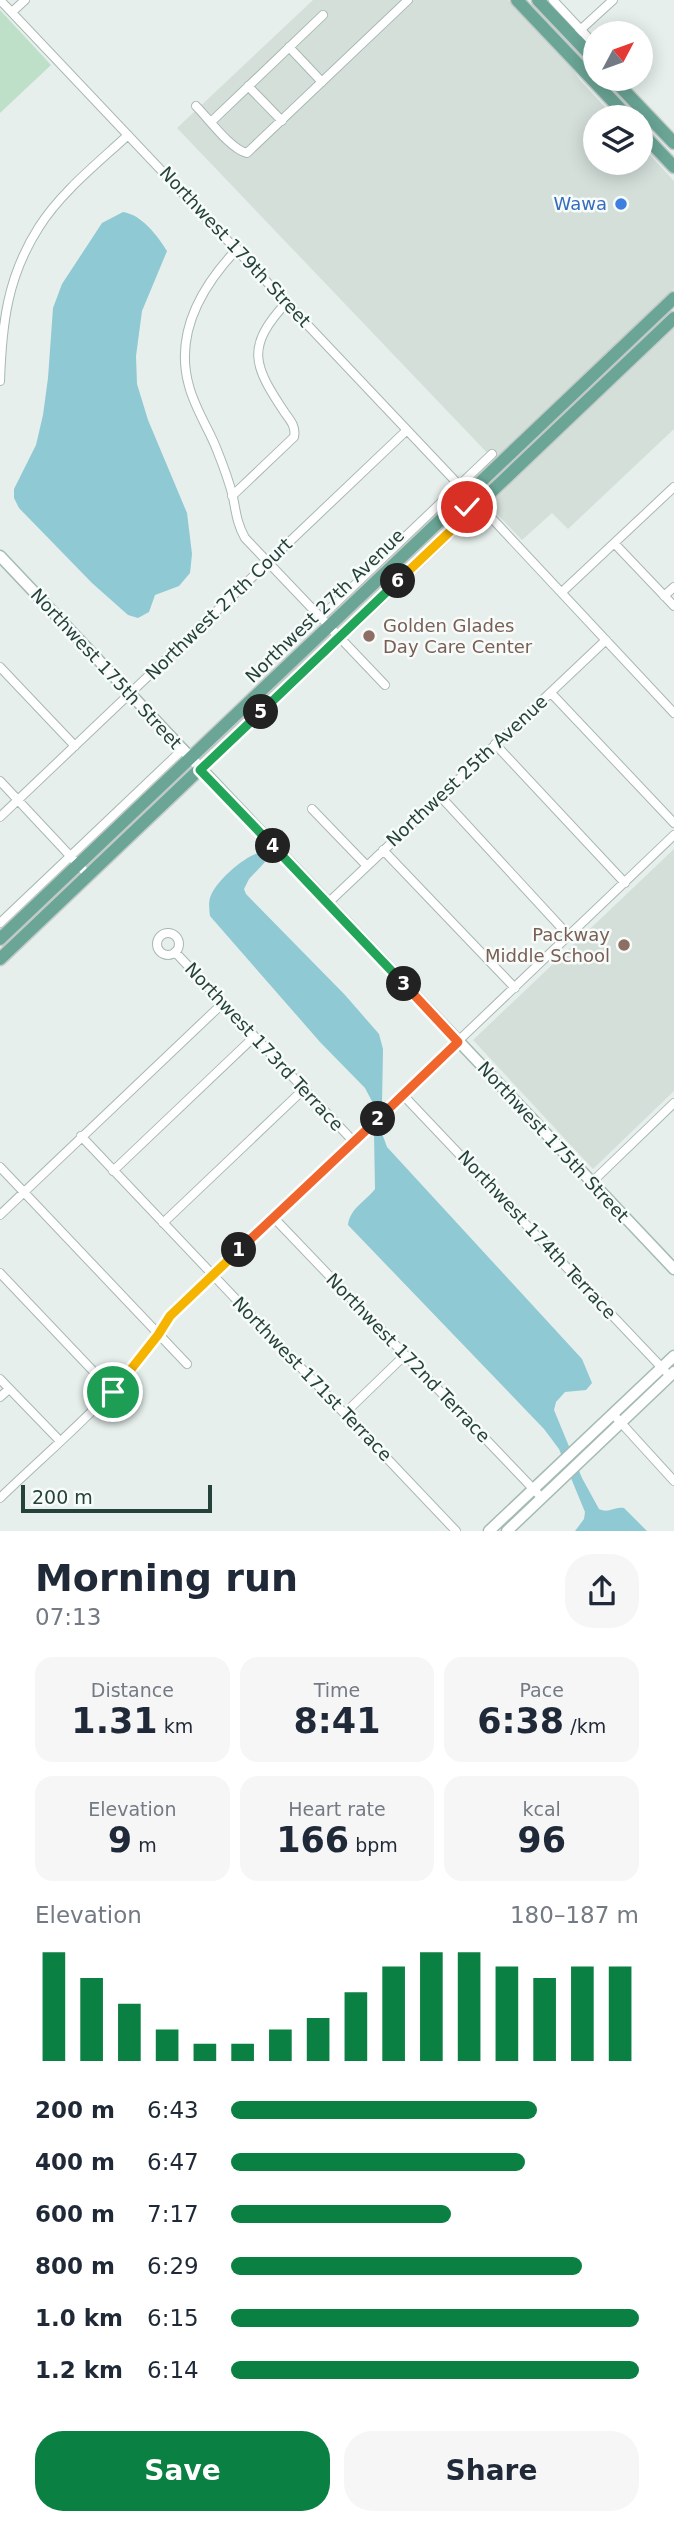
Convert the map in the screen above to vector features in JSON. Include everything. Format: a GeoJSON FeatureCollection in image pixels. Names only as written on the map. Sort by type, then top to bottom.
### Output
{"type":"FeatureCollection","features":[{"type":"Feature","properties":{"kind":"main road"},"geometry":{"type":"LineString","coordinates":[[517,0],[617,105]]}},
{"type":"Feature","properties":{"kind":"main road"},"geometry":{"type":"LineString","coordinates":[[538,0],[556,19],[577,33],[583,42]]}},
{"type":"Feature","properties":{"kind":"main road"},"geometry":{"type":"LineString","coordinates":[[538,21],[542,18],[556,19]]}},
{"type":"Feature","properties":{"kind":"main road"},"geometry":{"type":"LineString","coordinates":[[628,91],[674,143]]}},
{"type":"Feature","properties":{"kind":"main road"},"geometry":{"type":"LineString","coordinates":[[653,145],[674,167]]}},
{"type":"Feature","properties":{"kind":"main road","name":"Northwest 27th Avenue"},"geometry":{"type":"LineString","coordinates":[[0,939],[74,860],[325,621],[462,491],[487,476],[674,298]]}},
{"type":"Feature","properties":{"kind":"main road","name":"Northwest 27th Avenue"},"geometry":{"type":"LineString","coordinates":[[0,960],[674,318]]}},
{"type":"Feature","properties":{"kind":"main road"},"geometry":{"type":"LineString","coordinates":[[584,384],[593,395]]}},
{"type":"Feature","properties":{"kind":"main road"},"geometry":{"type":"LineString","coordinates":[[481,502],[479,494],[487,476]]}},
{"type":"Feature","properties":{"kind":"main road"},"geometry":{"type":"LineString","coordinates":[[461,521],[468,504],[462,491]]}},
{"type":"Feature","properties":{"kind":"street","name":"Northwest 179th Street"},"geometry":{"type":"LineString","coordinates":[[0,0],[462,491]]}},
{"type":"Feature","properties":{"kind":"street"},"geometry":{"type":"LineString","coordinates":[[12,12],[24,0]]}},
{"type":"Feature","properties":{"kind":"street"},"geometry":{"type":"LineString","coordinates":[[196,106],[235,147],[242,153],[247,153],[408,0]]}},
{"type":"Feature","properties":{"kind":"street"},"geometry":{"type":"LineString","coordinates":[[553,0],[577,33],[583,37]]}},
{"type":"Feature","properties":{"kind":"street"},"geometry":{"type":"LineString","coordinates":[[577,33],[613,0]]}},
{"type":"Feature","properties":{"kind":"street"},"geometry":{"type":"LineString","coordinates":[[211,122],[323,15]]}},
{"type":"Feature","properties":{"kind":"street"},"geometry":{"type":"LineString","coordinates":[[289,47],[322,82]]}},
{"type":"Feature","properties":{"kind":"street"},"geometry":{"type":"LineString","coordinates":[[248,86],[282,121]]}},
{"type":"Feature","properties":{"kind":"street"},"geometry":{"type":"LineString","coordinates":[[0,382],[1,331],[9,295],[20,264],[39,226],[64,197],[128,135]]}},
{"type":"Feature","properties":{"kind":"street"},"geometry":{"type":"LineString","coordinates":[[237,249],[216,271],[202,292],[191,317],[186,350],[188,384],[217,449],[240,529],[385,685]]}},
{"type":"Feature","properties":{"kind":"street"},"geometry":{"type":"LineString","coordinates":[[232,496],[293,438],[293,424],[262,375],[257,349],[270,321],[287,302]]}},
{"type":"Feature","properties":{"kind":"street","name":"Northwest 27th Court"},"geometry":{"type":"LineString","coordinates":[[0,817],[407,430]]}},
{"type":"Feature","properties":{"kind":"street"},"geometry":{"type":"LineString","coordinates":[[462,491],[492,454]]}},
{"type":"Feature","properties":{"kind":"street"},"geometry":{"type":"LineString","coordinates":[[562,592],[674,487]]}},
{"type":"Feature","properties":{"kind":"street"},"geometry":{"type":"LineString","coordinates":[[481,502],[486,512],[674,713]]}},
{"type":"Feature","properties":{"kind":"street"},"geometry":{"type":"LineString","coordinates":[[615,544],[674,606]]}},
{"type":"Feature","properties":{"kind":"street","name":"Northwest 175th Street"},"geometry":{"type":"LineString","coordinates":[[0,556],[674,1269]]}},
{"type":"Feature","properties":{"kind":"street"},"geometry":{"type":"LineString","coordinates":[[664,596],[674,587]]}},
{"type":"Feature","properties":{"kind":"street","name":"Northwest 25th Avenue"},"geometry":{"type":"LineString","coordinates":[[328,903],[607,640]]}},
{"type":"Feature","properties":{"kind":"street"},"geometry":{"type":"LineString","coordinates":[[0,667],[75,746]]}},
{"type":"Feature","properties":{"kind":"street"},"geometry":{"type":"LineString","coordinates":[[551,693],[674,823]]}},
{"type":"Feature","properties":{"kind":"street"},"geometry":{"type":"LineString","coordinates":[[495,744],[625,883]]}},
{"type":"Feature","properties":{"kind":"street"},"geometry":{"type":"LineString","coordinates":[[0,781],[88,875]]}},
{"type":"Feature","properties":{"kind":"street"},"geometry":{"type":"LineString","coordinates":[[441,797],[569,936]]}},
{"type":"Feature","properties":{"kind":"street"},"geometry":{"type":"LineString","coordinates":[[312,809],[367,866]]}},
{"type":"Feature","properties":{"kind":"street"},"geometry":{"type":"LineString","coordinates":[[0,1498],[113,1392],[170,1316],[674,835]]}},
{"type":"Feature","properties":{"kind":"street"},"geometry":{"type":"LineString","coordinates":[[383,850],[515,988]]}},
{"type":"Feature","properties":{"kind":"street"},"geometry":{"type":"LineString","coordinates":[[0,923],[74,860]]}},
{"type":"Feature","properties":{"kind":"street","name":"Northwest 173rd Terrace"},"geometry":{"type":"LineString","coordinates":[[175,952],[354,1142]]}},
{"type":"Feature","properties":{"kind":"street"},"geometry":{"type":"LineString","coordinates":[[0,1215],[222,1004]]}},
{"type":"Feature","properties":{"kind":"street"},"geometry":{"type":"LineString","coordinates":[[113,1171],[254,1037]]}},
{"type":"Feature","properties":{"kind":"street"},"geometry":{"type":"LineString","coordinates":[[163,1223],[304,1089]]}},
{"type":"Feature","properties":{"kind":"street","name":"Northwest 174th Terrace"},"geometry":{"type":"LineString","coordinates":[[403,1095],[668,1372]]}},
{"type":"Feature","properties":{"kind":"street"},"geometry":{"type":"LineString","coordinates":[[591,1183],[674,1103]]}},
{"type":"Feature","properties":{"kind":"street","name":"Northwest 171st Terrace"},"geometry":{"type":"LineString","coordinates":[[81,1136],[456,1531]]}},
{"type":"Feature","properties":{"kind":"street"},"geometry":{"type":"LineString","coordinates":[[0,1167],[187,1364]]}},
{"type":"Feature","properties":{"kind":"street","name":"Northwest 172nd Terrace"},"geometry":{"type":"LineString","coordinates":[[274,1218],[542,1498]]}},
{"type":"Feature","properties":{"kind":"street"},"geometry":{"type":"LineString","coordinates":[[0,1273],[113,1392]]}},
{"type":"Feature","properties":{"kind":"street"},"geometry":{"type":"LineString","coordinates":[[345,1413],[405,1355]]}},
{"type":"Feature","properties":{"kind":"street"},"geometry":{"type":"LineString","coordinates":[[507,1531],[622,1423],[668,1372],[674,1356]]}},
{"type":"Feature","properties":{"kind":"street"},"geometry":{"type":"LineString","coordinates":[[489,1531],[614,1414],[668,1372]]}},
{"type":"Feature","properties":{"kind":"street"},"geometry":{"type":"LineString","coordinates":[[0,1379],[60,1441]]}},
{"type":"Feature","properties":{"kind":"street"},"geometry":{"type":"LineString","coordinates":[[0,1398],[9,1389]]}},
{"type":"Feature","properties":{"kind":"street"},"geometry":{"type":"LineString","coordinates":[[614,1414],[674,1481]]}},
{"type":"Feature","properties":{"kind":"shaded area"},"geometry":{"type":"Polygon","coordinates":[[[313,0],[508,0],[570,65],[583,83],[583,91],[590,91],[603,105],[583,105],[583,175],[653,175],[653,158],[674,181],[674,289],[494,460],[177,128],[313,0]]]}},
{"type":"Feature","properties":{"kind":"shaded area"},"geometry":{"type":"Polygon","coordinates":[[[674,328],[674,429],[568,529],[552,513],[522,540],[493,510],[492,500],[674,328]]]}},
{"type":"Feature","properties":{"kind":"shaded area","name":"Packway Middle School"},"geometry":{"type":"Polygon","coordinates":[[[674,849],[674,1091],[593,1169],[473,1040],[674,849]]]}},
{"type":"Feature","properties":{"kind":"green space"},"geometry":{"type":"Polygon","coordinates":[[[0,10],[51,65],[0,113],[0,10]]]}},
{"type":"Feature","properties":{"kind":"water"},"geometry":{"type":"Polygon","coordinates":[[[123,212],[143,221],[167,251],[142,311],[136,356],[137,384],[148,420],[187,513],[192,554],[190,573],[179,586],[155,595],[149,612],[138,618],[128,615],[92,583],[19,508],[14,498],[14,489],[36,445],[43,415],[53,308],[62,284],[102,223],[123,212]]]}},
{"type":"Feature","properties":{"kind":"water"},"geometry":{"type":"Polygon","coordinates":[[[258,853],[265,862],[249,879],[244,889],[246,894],[345,995],[379,1034],[383,1049],[382,1103],[376,1109],[365,1088],[320,1042],[210,916],[210,898],[216,887],[239,864],[258,853]]]}},
{"type":"Feature","properties":{"kind":"water"},"geometry":{"type":"Polygon","coordinates":[[[380,1128],[387,1147],[582,1359],[592,1383],[586,1390],[565,1392],[556,1402],[554,1410],[582,1478],[599,1509],[606,1511],[624,1508],[647,1531],[575,1531],[584,1519],[585,1512],[559,1449],[544,1429],[348,1225],[355,1209],[375,1189],[374,1133],[380,1128]]]}},
{"type":"Feature","properties":{"kind":"place","name":"Wawa"},"geometry":{"type":"Point","coordinates":[621,204]}},
{"type":"Feature","properties":{"kind":"place","name":"Golden Glades Day Care Center"},"geometry":{"type":"Point","coordinates":[369,636]}},
{"type":"Feature","properties":{"kind":"place","name":"Packway Middle School"},"geometry":{"type":"Point","coordinates":[624,945]}},
{"type":"Feature","properties":{"kind":"route"},"geometry":{"type":"LineString","coordinates":[[113,1392],[170,1316],[458,1042],[200,770],[461,521],[467,507]]}}]}
